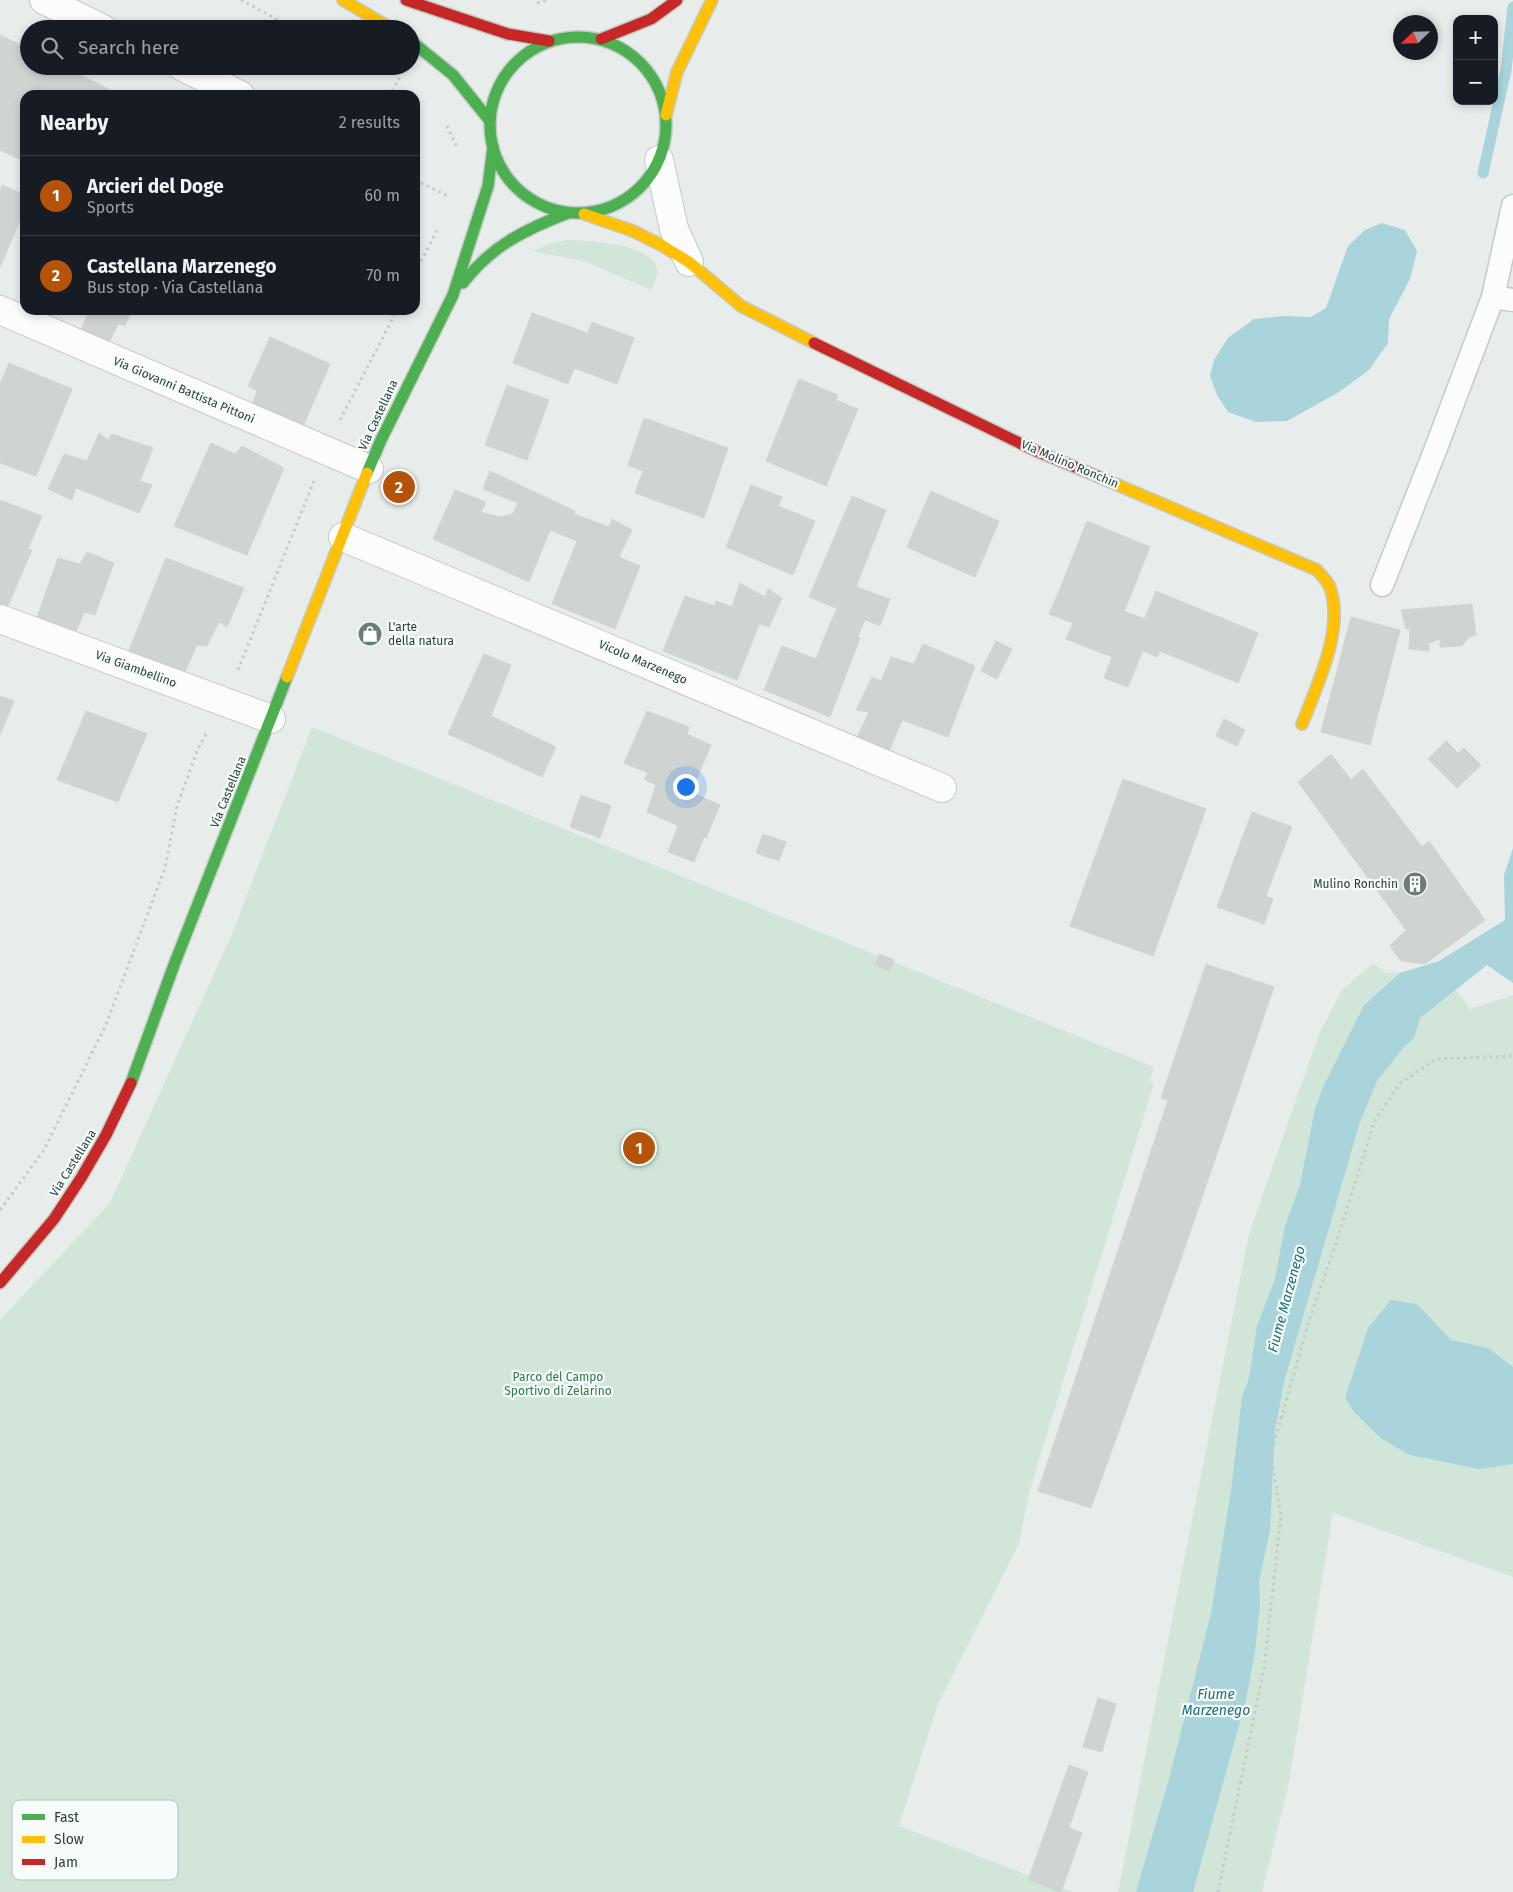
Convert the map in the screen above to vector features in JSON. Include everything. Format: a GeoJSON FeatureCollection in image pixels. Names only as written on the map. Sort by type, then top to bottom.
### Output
{"type":"FeatureCollection","features":[{"type":"Feature","properties":{"kind":"street"},"geometry":{"type":"LineString","coordinates":[[343,0],[377,20]]}},
{"type":"Feature","properties":{"kind":"street"},"geometry":{"type":"LineString","coordinates":[[406,0],[508,34],[549,41]]}},
{"type":"Feature","properties":{"kind":"street"},"geometry":{"type":"LineString","coordinates":[[601,39],[651,19],[677,0]]}},
{"type":"Feature","properties":{"kind":"street"},"geometry":{"type":"LineString","coordinates":[[666,115],[659,89],[645,67],[625,50],[601,39],[575,36],[549,41],[526,53],[507,71],[495,95],[490,121],[492,147],[503,171],[520,191],[543,206],[568,213],[584,214],[619,203],[640,187],[659,160],[665,141],[666,115],[677,72],[712,0]]}},
{"type":"Feature","properties":{"kind":"street"},"geometry":{"type":"LineString","coordinates":[[55,2],[87,20]]}},
{"type":"Feature","properties":{"kind":"street"},"geometry":{"type":"LineString","coordinates":[[420,48],[453,75],[490,121]]}},
{"type":"Feature","properties":{"kind":"street"},"geometry":{"type":"LineString","coordinates":[[199,75],[230,90]]}},
{"type":"Feature","properties":{"kind":"street","name":"Via Castellana"},"geometry":{"type":"LineString","coordinates":[[2,1276],[54,1219],[106,1135],[130,1087],[174,965],[368,469],[380,440],[453,295],[488,186],[492,147]]}},
{"type":"Feature","properties":{"kind":"street","name":"Via Molino Ronchin"},"geometry":{"type":"LineString","coordinates":[[659,160],[674,229],[689,262]]}},
{"type":"Feature","properties":{"kind":"street","name":"Via Castellana"},"geometry":{"type":"LineString","coordinates":[[453,295],[483,258],[496,248],[527,229],[568,213]]}},
{"type":"Feature","properties":{"kind":"street","name":"Via Molino Ronchin"},"geometry":{"type":"LineString","coordinates":[[584,214],[633,231],[689,262],[741,306],[1036,451],[1317,570],[1323,575],[1329,585],[1334,607],[1334,621],[1323,668],[1302,724]]}},
{"type":"Feature","properties":{"kind":"street","name":"Via Giovanni Battista Pittoni"},"geometry":{"type":"LineString","coordinates":[[0,310],[368,469]]}},
{"type":"Feature","properties":{"kind":"street","name":"Vicolo Marzenego"},"geometry":{"type":"LineString","coordinates":[[343,537],[942,788]]}},
{"type":"Feature","properties":{"kind":"street","name":"Via Giambellino"},"geometry":{"type":"LineString","coordinates":[[0,619],[271,719]]}},
{"type":"Feature","properties":{"kind":"lane"},"geometry":{"type":"LineString","coordinates":[[1382,585],[1436,448],[1503,298],[1513,206]]}},
{"type":"Feature","properties":{"kind":"path"},"geometry":{"type":"LineString","coordinates":[[241,0],[278,20]]}},
{"type":"Feature","properties":{"kind":"path"},"geometry":{"type":"LineString","coordinates":[[393,90],[401,76],[408,82]]}},
{"type":"Feature","properties":{"kind":"path"},"geometry":{"type":"LineString","coordinates":[[445,121],[458,150]]}},
{"type":"Feature","properties":{"kind":"path"},"geometry":{"type":"LineString","coordinates":[[420,182],[452,198]]}},
{"type":"Feature","properties":{"kind":"path"},"geometry":{"type":"LineString","coordinates":[[448,206],[456,190]]}},
{"type":"Feature","properties":{"kind":"path"},"geometry":{"type":"LineString","coordinates":[[420,263],[440,222]]}},
{"type":"Feature","properties":{"kind":"path"},"geometry":{"type":"LineString","coordinates":[[338,425],[394,315]]}},
{"type":"Feature","properties":{"kind":"path"},"geometry":{"type":"LineString","coordinates":[[235,677],[315,478]]}},
{"type":"Feature","properties":{"kind":"path"},"geometry":{"type":"LineString","coordinates":[[0,1210],[44,1150],[105,1026],[165,868],[180,797],[197,752],[210,726]]}},
{"type":"Feature","properties":{"kind":"path"},"geometry":{"type":"LineString","coordinates":[[1218,1892],[1264,1668],[1281,1516],[1271,1454],[1309,1321],[1336,1244],[1374,1122],[1399,1084],[1436,1059],[1513,1056]]}},
{"type":"Feature","properties":{"kind":"green space"},"geometry":{"type":"Polygon","coordinates":[[[567,240],[618,245],[643,254],[652,260],[657,268],[657,276],[651,290],[587,262],[533,251],[548,244],[567,240]]]}},
{"type":"Feature","properties":{"kind":"green space","name":"Parco del Campo Sportivo di Zelarino"},"geometry":{"type":"Polygon","coordinates":[[[312,727],[1154,1067],[1150,1081],[1154,1083],[1029,1493],[1019,1544],[938,1704],[899,1826],[1073,1892],[0,1892],[0,1320],[110,1203],[231,936],[312,727]]]}},
{"type":"Feature","properties":{"kind":"green space"},"geometry":{"type":"Polygon","coordinates":[[[1372,964],[1388,973],[1442,971],[1470,1009],[1513,995],[1513,1577],[1333,1513],[1288,1787],[1262,1892],[1118,1892],[1249,1234],[1319,1034],[1342,990],[1372,964]]]}},
{"type":"Feature","properties":{"kind":"water"},"geometry":{"type":"Polygon","coordinates":[[[1382,223],[1405,230],[1417,251],[1410,279],[1389,319],[1388,343],[1369,370],[1339,392],[1287,421],[1256,422],[1228,412],[1217,395],[1210,376],[1214,360],[1228,338],[1254,319],[1284,316],[1311,317],[1326,308],[1348,246],[1365,230],[1382,223]]]}},
{"type":"Feature","properties":{"kind":"water","name":"Fiume Marzenego"},"geometry":{"type":"Polygon","coordinates":[[[1513,848],[1513,983],[1487,965],[1420,1018],[1414,1038],[1403,1048],[1377,1081],[1360,1122],[1284,1382],[1275,1431],[1270,1530],[1259,1581],[1260,1604],[1255,1651],[1246,1700],[1193,1892],[1136,1892],[1170,1775],[1211,1613],[1231,1491],[1242,1397],[1249,1378],[1257,1326],[1275,1279],[1285,1226],[1300,1185],[1315,1109],[1324,1085],[1364,1005],[1400,973],[1439,961],[1505,920],[1504,875],[1513,848]]]}},
{"type":"Feature","properties":{"kind":"water"},"geometry":{"type":"Polygon","coordinates":[[[1391,1300],[1417,1304],[1451,1340],[1488,1348],[1513,1367],[1513,1464],[1479,1469],[1410,1455],[1382,1439],[1355,1413],[1345,1398],[1368,1328],[1391,1300]]]}},
{"type":"Feature","properties":{"kind":"building"},"geometry":{"type":"Polygon","coordinates":[[[0,35],[20,45],[20,75],[81,75],[110,90],[20,90],[20,160],[0,150],[0,35]]]}},
{"type":"Feature","properties":{"kind":"building"},"geometry":{"type":"Polygon","coordinates":[[[2,185],[20,193],[20,221],[0,267],[0,192],[2,185]]]}},
{"type":"Feature","properties":{"kind":"building"},"geometry":{"type":"Polygon","coordinates":[[[532,313],[588,333],[568,384],[513,363],[532,313]]]}},
{"type":"Feature","properties":{"kind":"building"},"geometry":{"type":"Polygon","coordinates":[[[88,315],[130,315],[125,326],[118,324],[108,345],[80,331],[88,315]]]}},
{"type":"Feature","properties":{"kind":"building"},"geometry":{"type":"Polygon","coordinates":[[[592,322],[634,338],[617,384],[574,368],[592,322]]]}},
{"type":"Feature","properties":{"kind":"building"},"geometry":{"type":"Polygon","coordinates":[[[270,337],[330,364],[301,431],[250,411],[257,391],[248,386],[270,337]]]}},
{"type":"Feature","properties":{"kind":"building"},"geometry":{"type":"Polygon","coordinates":[[[9,363],[72,389],[36,476],[0,463],[0,384],[9,363]]]}},
{"type":"Feature","properties":{"kind":"building"},"geometry":{"type":"Polygon","coordinates":[[[799,379],[838,395],[836,400],[858,409],[826,486],[766,461],[799,379]]]}},
{"type":"Feature","properties":{"kind":"building"},"geometry":{"type":"Polygon","coordinates":[[[507,385],[549,400],[527,460],[485,445],[507,385]]]}},
{"type":"Feature","properties":{"kind":"building"},"geometry":{"type":"Polygon","coordinates":[[[644,418],[728,448],[704,518],[635,493],[643,471],[628,465],[644,418]]]}},
{"type":"Feature","properties":{"kind":"building"},"geometry":{"type":"Polygon","coordinates":[[[99,433],[108,440],[112,434],[153,448],[140,481],[152,485],[139,513],[76,488],[72,500],[48,489],[64,454],[87,461],[99,433]]]}},
{"type":"Feature","properties":{"kind":"building"},"geometry":{"type":"Polygon","coordinates":[[[211,443],[235,454],[242,446],[284,468],[247,555],[174,526],[211,443]]]}},
{"type":"Feature","properties":{"kind":"building"},"geometry":{"type":"Polygon","coordinates":[[[490,471],[575,511],[574,514],[609,527],[612,519],[632,530],[619,557],[640,566],[615,629],[552,604],[577,541],[550,530],[529,582],[433,539],[455,490],[486,502],[481,512],[500,517],[513,514],[518,503],[483,489],[490,471]]]}},
{"type":"Feature","properties":{"kind":"building"},"geometry":{"type":"Polygon","coordinates":[[[751,485],[782,497],[778,506],[815,521],[793,575],[726,547],[751,485]]]}},
{"type":"Feature","properties":{"kind":"building"},"geometry":{"type":"Polygon","coordinates":[[[931,491],[999,521],[986,552],[947,535],[936,560],[907,547],[931,491]]]}},
{"type":"Feature","properties":{"kind":"building"},"geometry":{"type":"Polygon","coordinates":[[[852,496],[886,510],[856,587],[890,599],[880,626],[809,597],[852,496]]]}},
{"type":"Feature","properties":{"kind":"building"},"geometry":{"type":"Polygon","coordinates":[[[0,500],[42,516],[28,549],[32,550],[6,610],[0,607],[0,500]]]}},
{"type":"Feature","properties":{"kind":"building"},"geometry":{"type":"Polygon","coordinates":[[[1087,521],[1150,547],[1122,617],[1059,591],[1087,521]]]}},
{"type":"Feature","properties":{"kind":"building"},"geometry":{"type":"Polygon","coordinates":[[[947,535],[986,552],[975,577],[936,560],[947,535]]]}},
{"type":"Feature","properties":{"kind":"building"},"geometry":{"type":"Polygon","coordinates":[[[87,552],[114,563],[95,615],[84,612],[75,635],[36,620],[58,558],[80,564],[87,552]]]}},
{"type":"Feature","properties":{"kind":"building"},"geometry":{"type":"Polygon","coordinates":[[[166,558],[244,588],[227,627],[219,622],[207,646],[197,645],[183,676],[128,653],[166,558]]]}},
{"type":"Feature","properties":{"kind":"building"},"geometry":{"type":"Polygon","coordinates":[[[740,583],[765,597],[768,589],[782,598],[769,627],[758,624],[762,617],[732,607],[740,583]]]}},
{"type":"Feature","properties":{"kind":"building"},"geometry":{"type":"Polygon","coordinates":[[[1059,591],[1122,617],[1124,611],[1144,619],[1133,646],[1143,650],[1128,687],[1104,678],[1112,657],[1066,639],[1073,623],[1049,614],[1059,591]]]}},
{"type":"Feature","properties":{"kind":"building"},"geometry":{"type":"Polygon","coordinates":[[[1156,591],[1258,633],[1246,664],[1205,648],[1197,666],[1160,651],[1157,657],[1133,646],[1156,591]]]}},
{"type":"Feature","properties":{"kind":"building"},"geometry":{"type":"Polygon","coordinates":[[[685,596],[715,606],[716,601],[762,617],[737,680],[663,651],[685,596]]]}},
{"type":"Feature","properties":{"kind":"building"},"geometry":{"type":"Polygon","coordinates":[[[1472,604],[1476,635],[1468,638],[1462,646],[1440,647],[1440,639],[1429,643],[1429,651],[1409,649],[1410,629],[1406,629],[1401,610],[1472,604]]]}},
{"type":"Feature","properties":{"kind":"building"},"geometry":{"type":"Polygon","coordinates":[[[837,609],[865,620],[857,638],[829,626],[837,609]]]}},
{"type":"Feature","properties":{"kind":"building"},"geometry":{"type":"Polygon","coordinates":[[[1351,617],[1359,619],[1329,734],[1321,732],[1351,617]]]}},
{"type":"Feature","properties":{"kind":"building"},"geometry":{"type":"Polygon","coordinates":[[[1359,619],[1400,630],[1370,745],[1329,734],[1359,619]]]}},
{"type":"Feature","properties":{"kind":"building"},"geometry":{"type":"Polygon","coordinates":[[[829,626],[860,638],[830,717],[764,690],[782,646],[816,659],[829,626]]]}},
{"type":"Feature","properties":{"kind":"building"},"geometry":{"type":"Polygon","coordinates":[[[996,641],[1012,649],[997,679],[981,671],[996,641]]]}},
{"type":"Feature","properties":{"kind":"building"},"geometry":{"type":"Polygon","coordinates":[[[923,644],[975,666],[948,737],[902,720],[887,756],[855,742],[869,712],[856,710],[872,677],[881,681],[891,657],[914,664],[923,644]]]}},
{"type":"Feature","properties":{"kind":"building"},"geometry":{"type":"Polygon","coordinates":[[[1205,648],[1246,664],[1238,683],[1197,666],[1205,648]]]}},
{"type":"Feature","properties":{"kind":"building"},"geometry":{"type":"Polygon","coordinates":[[[484,654],[511,665],[491,716],[556,747],[542,777],[448,734],[484,654]]]}},
{"type":"Feature","properties":{"kind":"building"},"geometry":{"type":"Polygon","coordinates":[[[0,696],[14,701],[0,735],[0,696]]]}},
{"type":"Feature","properties":{"kind":"building"},"geometry":{"type":"Polygon","coordinates":[[[86,711],[147,734],[118,802],[57,780],[86,711]]]}},
{"type":"Feature","properties":{"kind":"building"},"geometry":{"type":"Polygon","coordinates":[[[647,711],[689,727],[687,734],[711,745],[691,792],[720,805],[706,838],[647,812],[656,785],[644,779],[648,773],[624,763],[647,711]]]}},
{"type":"Feature","properties":{"kind":"building"},"geometry":{"type":"Polygon","coordinates":[[[1224,719],[1245,730],[1237,746],[1216,736],[1224,719]]]}},
{"type":"Feature","properties":{"kind":"building"},"geometry":{"type":"Polygon","coordinates":[[[1446,741],[1458,753],[1464,748],[1481,765],[1457,788],[1428,759],[1446,741]]]}},
{"type":"Feature","properties":{"kind":"building","name":"Mulino Ronchin"},"geometry":{"type":"Polygon","coordinates":[[[1331,754],[1351,780],[1363,769],[1422,847],[1429,841],[1485,920],[1425,964],[1401,961],[1390,946],[1406,930],[1298,782],[1331,754]]]}},
{"type":"Feature","properties":{"kind":"building"},"geometry":{"type":"Polygon","coordinates":[[[1123,779],[1206,809],[1153,956],[1070,926],[1123,779]]]}},
{"type":"Feature","properties":{"kind":"building"},"geometry":{"type":"Polygon","coordinates":[[[581,795],[611,806],[600,838],[570,827],[581,795]]]}},
{"type":"Feature","properties":{"kind":"building"},"geometry":{"type":"Polygon","coordinates":[[[1252,812],[1292,827],[1281,856],[1241,841],[1252,812]]]}},
{"type":"Feature","properties":{"kind":"building"},"geometry":{"type":"Polygon","coordinates":[[[678,826],[704,837],[694,862],[668,852],[678,826]]]}},
{"type":"Feature","properties":{"kind":"building"},"geometry":{"type":"Polygon","coordinates":[[[763,834],[786,842],[779,861],[756,853],[763,834]]]}},
{"type":"Feature","properties":{"kind":"building"},"geometry":{"type":"Polygon","coordinates":[[[1241,841],[1281,856],[1266,896],[1273,899],[1264,924],[1217,907],[1241,841]]]}},
{"type":"Feature","properties":{"kind":"building"},"geometry":{"type":"Polygon","coordinates":[[[879,954],[894,960],[889,971],[875,965],[879,954]]]}},
{"type":"Feature","properties":{"kind":"building"},"geometry":{"type":"Polygon","coordinates":[[[1206,964],[1274,987],[1181,1259],[1091,1508],[1038,1491],[1168,1100],[1161,1098],[1206,964]]]}},
{"type":"Feature","properties":{"kind":"building"},"geometry":{"type":"Polygon","coordinates":[[[1098,1698],[1116,1704],[1102,1752],[1083,1747],[1098,1698]]]}},
{"type":"Feature","properties":{"kind":"building"},"geometry":{"type":"Polygon","coordinates":[[[1069,1765],[1088,1772],[1069,1828],[1082,1833],[1061,1892],[1028,1880],[1069,1765]]]}},
{"type":"Feature","properties":{"kind":"waterway"},"geometry":{"type":"LineString","coordinates":[[1483,173],[1506,70],[1513,7]]}},
{"type":"Feature","properties":{"kind":"traffic: fast"},"geometry":{"type":"LineString","coordinates":[[578,37],[604,41],[619,47],[634,57],[646,69],[656,84],[662,99],[666,125],[662,151],[656,166],[646,181],[634,193],[619,203],[604,209],[578,213],[552,209],[537,203],[522,193],[510,181],[500,166],[494,151],[490,125],[494,99],[500,84],[510,69],[522,57],[537,47],[552,41],[578,37]]}},
{"type":"Feature","properties":{"kind":"traffic: fast"},"geometry":{"type":"LineString","coordinates":[[420,48],[453,75],[490,121]]}},
{"type":"Feature","properties":{"kind":"traffic: fast"},"geometry":{"type":"LineString","coordinates":[[367,473],[381,440],[453,295],[488,186],[493,147]]}},
{"type":"Feature","properties":{"kind":"traffic: fast"},"geometry":{"type":"LineString","coordinates":[[463,283],[485,259],[510,240],[538,225],[568,213]]}},
{"type":"Feature","properties":{"kind":"traffic: fast"},"geometry":{"type":"LineString","coordinates":[[131,1083],[174,965],[287,677]]}},
{"type":"Feature","properties":{"kind":"traffic: slow"},"geometry":{"type":"LineString","coordinates":[[343,0],[377,20]]}},
{"type":"Feature","properties":{"kind":"traffic: slow"},"geometry":{"type":"LineString","coordinates":[[666,115],[677,72],[712,0]]}},
{"type":"Feature","properties":{"kind":"traffic: slow"},"geometry":{"type":"LineString","coordinates":[[584,214],[633,231],[661,245],[689,262],[741,306],[814,343]]}},
{"type":"Feature","properties":{"kind":"traffic: slow"},"geometry":{"type":"LineString","coordinates":[[287,677],[367,473]]}},
{"type":"Feature","properties":{"kind":"traffic: slow"},"geometry":{"type":"LineString","coordinates":[[1099,477],[1317,570],[1325,579],[1329,585],[1333,601],[1332,637],[1322,674],[1302,724]]}},
{"type":"Feature","properties":{"kind":"traffic: jam"},"geometry":{"type":"LineString","coordinates":[[406,0],[508,34],[549,41]]}},
{"type":"Feature","properties":{"kind":"traffic: jam"},"geometry":{"type":"LineString","coordinates":[[601,39],[651,19],[677,0]]}},
{"type":"Feature","properties":{"kind":"traffic: jam"},"geometry":{"type":"LineString","coordinates":[[814,343],[1036,451],[1099,477]]}},
{"type":"Feature","properties":{"kind":"traffic: jam"},"geometry":{"type":"LineString","coordinates":[[0,1283],[54,1219],[81,1178],[106,1135],[131,1083]]}},
{"type":"Feature","properties":{"kind":"place","name":"Castellana Marzenego"},"geometry":{"type":"Point","coordinates":[399,487]}},
{"type":"Feature","properties":{"kind":"place","name":"L'arte della natura"},"geometry":{"type":"Point","coordinates":[370,634]}},
{"type":"Feature","properties":{"kind":"place","name":"Mulino Ronchin"},"geometry":{"type":"Point","coordinates":[1415,884]}},
{"type":"Feature","properties":{"kind":"place","name":"Arcieri del Doge"},"geometry":{"type":"Point","coordinates":[639,1148]}}]}
